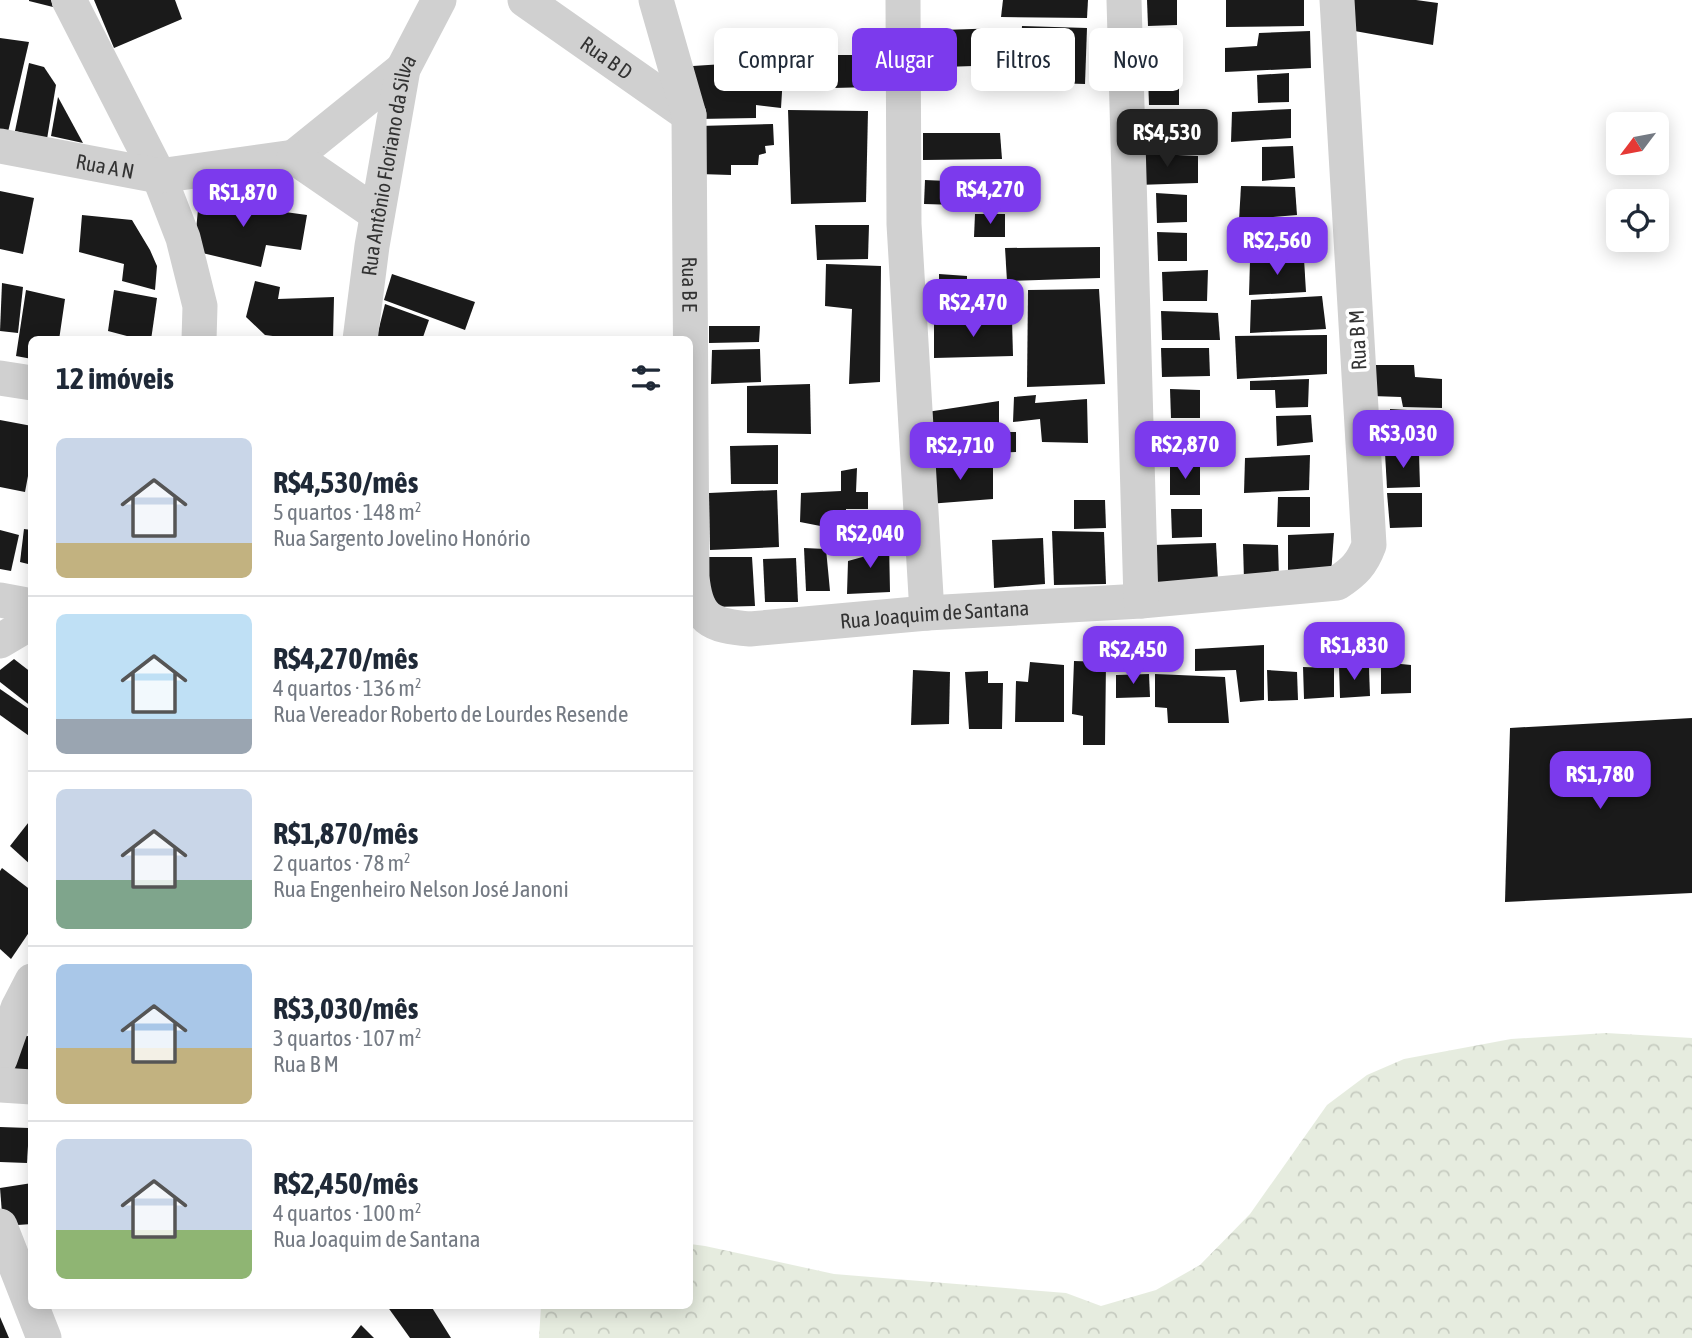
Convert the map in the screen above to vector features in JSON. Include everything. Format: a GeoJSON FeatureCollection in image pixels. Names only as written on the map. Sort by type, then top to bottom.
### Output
{"type":"FeatureCollection","features":[{"type":"Feature","properties":{"kind":"street"},"geometry":{"type":"LineString","coordinates":[[69,0],[159,176],[183,238],[200,306],[199,336]]}},
{"type":"Feature","properties":{"kind":"street","name":"Rua Antônio Floriano da Silva"},"geometry":{"type":"LineString","coordinates":[[361,336],[377,214],[403,69],[439,0]]}},
{"type":"Feature","properties":{"kind":"street","name":"Rua B D"},"geometry":{"type":"LineString","coordinates":[[525,0],[689,115]]}},
{"type":"Feature","properties":{"kind":"street","name":"Rua B E"},"geometry":{"type":"LineString","coordinates":[[656,0],[689,115],[690,336]]}},
{"type":"Feature","properties":{"kind":"street"},"geometry":{"type":"LineString","coordinates":[[902,0],[905,224],[926,613]]}},
{"type":"Feature","properties":{"kind":"street"},"geometry":{"type":"LineString","coordinates":[[1124,0],[1141,601]]}},
{"type":"Feature","properties":{"kind":"street","name":"Rua B M"},"geometry":{"type":"LineString","coordinates":[[1337,0],[1369,545],[1363,561],[1354,572],[1337,583]]}},
{"type":"Feature","properties":{"kind":"street"},"geometry":{"type":"LineString","coordinates":[[377,214],[294,157],[403,69]]}},
{"type":"Feature","properties":{"kind":"street","name":"Rua A N"},"geometry":{"type":"LineString","coordinates":[[0,146],[159,176],[294,157]]}},
{"type":"Feature","properties":{"kind":"street"},"geometry":{"type":"LineString","coordinates":[[0,378],[28,382]]}},
{"type":"Feature","properties":{"kind":"street","name":"Rua Joaquim de Santana"},"geometry":{"type":"LineString","coordinates":[[703,614],[722,627],[750,629],[926,613],[1141,601],[1337,583]]}},
{"type":"Feature","properties":{"kind":"street","name":"Rua B E"},"geometry":{"type":"LineString","coordinates":[[693,588],[694,598],[703,614]]}},
{"type":"Feature","properties":{"kind":"street"},"geometry":{"type":"LineString","coordinates":[[0,600],[28,605]]}},
{"type":"Feature","properties":{"kind":"street"},"geometry":{"type":"LineString","coordinates":[[0,641],[28,624]]}},
{"type":"Feature","properties":{"kind":"street"},"geometry":{"type":"LineString","coordinates":[[0,1059],[18,1008],[28,989]]}},
{"type":"Feature","properties":{"kind":"street"},"geometry":{"type":"LineString","coordinates":[[0,1085],[28,1087]]}},
{"type":"Feature","properties":{"kind":"street"},"geometry":{"type":"LineString","coordinates":[[0,1226],[28,1297]]}},
{"type":"Feature","properties":{"kind":"street"},"geometry":{"type":"LineString","coordinates":[[33,1309],[44,1338]]}},
{"type":"Feature","properties":{"kind":"green space"},"geometry":{"type":"Polygon","coordinates":[[[1606,1033],[1692,1038],[1692,1338],[539,1338],[541,1309],[693,1309],[693,1244],[834,1274],[1066,1293],[1101,1306],[1156,1290],[1200,1265],[1250,1214],[1327,1105],[1367,1075],[1404,1059],[1511,1039],[1606,1033]]]}},
{"type":"Feature","properties":{"kind":"building"},"geometry":{"type":"Polygon","coordinates":[[[51,0],[53,7],[29,1],[51,0]]]}},
{"type":"Feature","properties":{"kind":"building"},"geometry":{"type":"Polygon","coordinates":[[[94,0],[175,0],[182,19],[114,48],[94,0]]]}},
{"type":"Feature","properties":{"kind":"building"},"geometry":{"type":"Polygon","coordinates":[[[1003,0],[1088,0],[1087,18],[1001,17],[1003,0]]]}},
{"type":"Feature","properties":{"kind":"building"},"geometry":{"type":"Polygon","coordinates":[[[1147,0],[1177,0],[1177,25],[1148,26],[1147,0]]]}},
{"type":"Feature","properties":{"kind":"building"},"geometry":{"type":"Polygon","coordinates":[[[1226,0],[1304,0],[1304,26],[1226,27],[1226,0]]]}},
{"type":"Feature","properties":{"kind":"building"},"geometry":{"type":"Polygon","coordinates":[[[1349,0],[1416,0],[1438,3],[1433,45],[1349,30],[1349,0]]]}},
{"type":"Feature","properties":{"kind":"building"},"geometry":{"type":"Polygon","coordinates":[[[1022,26],[1087,28],[1085,84],[1075,84],[1075,28],[1022,26]]]}},
{"type":"Feature","properties":{"kind":"building"},"geometry":{"type":"Polygon","coordinates":[[[971,29],[971,66],[957,67],[957,30],[971,29]]]}},
{"type":"Feature","properties":{"kind":"building"},"geometry":{"type":"Polygon","coordinates":[[[1310,31],[1311,68],[1225,72],[1225,48],[1257,46],[1259,33],[1310,31]]]}},
{"type":"Feature","properties":{"kind":"building"},"geometry":{"type":"Polygon","coordinates":[[[0,38],[29,42],[8,132],[0,130],[0,38]]]}},
{"type":"Feature","properties":{"kind":"building"},"geometry":{"type":"Polygon","coordinates":[[[838,55],[852,55],[852,88],[838,88],[838,55]]]}},
{"type":"Feature","properties":{"kind":"building"},"geometry":{"type":"Polygon","coordinates":[[[29,63],[44,67],[56,85],[47,139],[15,131],[29,63]]]}},
{"type":"Feature","properties":{"kind":"building"},"geometry":{"type":"Polygon","coordinates":[[[714,65],[714,91],[782,91],[781,108],[756,105],[756,118],[698,119],[693,66],[714,65]]]}},
{"type":"Feature","properties":{"kind":"building"},"geometry":{"type":"Polygon","coordinates":[[[1289,73],[1289,102],[1258,103],[1257,75],[1289,73]]]}},
{"type":"Feature","properties":{"kind":"building"},"geometry":{"type":"Polygon","coordinates":[[[1149,91],[1179,91],[1179,105],[1149,105],[1149,91]]]}},
{"type":"Feature","properties":{"kind":"building"},"geometry":{"type":"Polygon","coordinates":[[[58,97],[83,143],[51,136],[58,97]]]}},
{"type":"Feature","properties":{"kind":"building"},"geometry":{"type":"Polygon","coordinates":[[[1291,109],[1291,138],[1231,142],[1232,112],[1291,109]]]}},
{"type":"Feature","properties":{"kind":"building"},"geometry":{"type":"Polygon","coordinates":[[[788,110],[868,111],[866,202],[791,204],[788,110]]]}},
{"type":"Feature","properties":{"kind":"building"},"geometry":{"type":"Polygon","coordinates":[[[1153,116],[1183,117],[1183,145],[1154,145],[1153,116]]]}},
{"type":"Feature","properties":{"kind":"building"},"geometry":{"type":"Polygon","coordinates":[[[773,124],[774,145],[765,146],[766,153],[759,155],[758,165],[731,165],[731,175],[699,174],[699,126],[773,124]]]}},
{"type":"Feature","properties":{"kind":"building"},"geometry":{"type":"Polygon","coordinates":[[[923,133],[1000,133],[1002,159],[923,160],[923,133]]]}},
{"type":"Feature","properties":{"kind":"building"},"geometry":{"type":"Polygon","coordinates":[[[1293,146],[1295,178],[1262,181],[1262,147],[1293,146]]]}},
{"type":"Feature","properties":{"kind":"building"},"geometry":{"type":"Polygon","coordinates":[[[1137,153],[1198,156],[1198,183],[1137,185],[1137,153]]]}},
{"type":"Feature","properties":{"kind":"building"},"geometry":{"type":"Polygon","coordinates":[[[925,180],[992,183],[992,206],[924,204],[925,180]]]}},
{"type":"Feature","properties":{"kind":"building"},"geometry":{"type":"Polygon","coordinates":[[[1241,186],[1295,187],[1297,215],[1239,220],[1241,186]]]}},
{"type":"Feature","properties":{"kind":"building"},"geometry":{"type":"Polygon","coordinates":[[[200,189],[235,192],[235,205],[307,215],[301,250],[266,245],[261,267],[194,251],[200,189]]]}},
{"type":"Feature","properties":{"kind":"building"},"geometry":{"type":"Polygon","coordinates":[[[0,191],[34,198],[23,254],[0,249],[0,191]]]}},
{"type":"Feature","properties":{"kind":"building"},"geometry":{"type":"Polygon","coordinates":[[[1156,193],[1187,195],[1187,222],[1157,223],[1156,193]]]}},
{"type":"Feature","properties":{"kind":"building"},"geometry":{"type":"Polygon","coordinates":[[[975,214],[1005,214],[1005,237],[974,237],[975,214]]]}},
{"type":"Feature","properties":{"kind":"building"},"geometry":{"type":"Polygon","coordinates":[[[82,215],[132,220],[157,266],[155,290],[122,281],[124,264],[79,252],[82,215]]]}},
{"type":"Feature","properties":{"kind":"building"},"geometry":{"type":"Polygon","coordinates":[[[1298,223],[1298,254],[1244,256],[1242,235],[1259,234],[1260,224],[1298,223]]]}},
{"type":"Feature","properties":{"kind":"building"},"geometry":{"type":"Polygon","coordinates":[[[815,225],[869,225],[868,259],[817,260],[815,225]]]}},
{"type":"Feature","properties":{"kind":"building"},"geometry":{"type":"Polygon","coordinates":[[[1157,232],[1187,233],[1187,261],[1158,261],[1157,232]]]}},
{"type":"Feature","properties":{"kind":"building"},"geometry":{"type":"Polygon","coordinates":[[[1100,247],[1100,278],[1007,281],[1005,248],[1100,247]]]}},
{"type":"Feature","properties":{"kind":"building"},"geometry":{"type":"Polygon","coordinates":[[[1304,259],[1306,292],[1249,295],[1250,261],[1304,259]]]}},
{"type":"Feature","properties":{"kind":"building"},"geometry":{"type":"Polygon","coordinates":[[[826,264],[881,266],[880,382],[849,384],[852,309],[825,306],[826,264]]]}},
{"type":"Feature","properties":{"kind":"building"},"geometry":{"type":"Polygon","coordinates":[[[1208,270],[1207,301],[1163,301],[1162,272],[1208,270]]]}},
{"type":"Feature","properties":{"kind":"building"},"geometry":{"type":"Polygon","coordinates":[[[392,274],[475,302],[465,330],[384,300],[392,274]]]}},
{"type":"Feature","properties":{"kind":"building"},"geometry":{"type":"Polygon","coordinates":[[[939,274],[967,276],[967,286],[1009,286],[1009,315],[939,317],[939,274]]]}},
{"type":"Feature","properties":{"kind":"building"},"geometry":{"type":"Polygon","coordinates":[[[255,281],[280,287],[278,299],[334,297],[333,336],[265,335],[246,317],[255,281]]]}},
{"type":"Feature","properties":{"kind":"building"},"geometry":{"type":"Polygon","coordinates":[[[2,283],[23,287],[18,333],[0,331],[2,283]]]}},
{"type":"Feature","properties":{"kind":"building"},"geometry":{"type":"Polygon","coordinates":[[[1099,289],[1105,384],[1027,387],[1028,290],[1099,289]]]}},
{"type":"Feature","properties":{"kind":"building"},"geometry":{"type":"Polygon","coordinates":[[[26,290],[65,299],[60,336],[28,336],[28,358],[16,356],[26,290]]]}},
{"type":"Feature","properties":{"kind":"building"},"geometry":{"type":"Polygon","coordinates":[[[114,290],[157,298],[152,336],[127,336],[108,331],[114,290]]]}},
{"type":"Feature","properties":{"kind":"building"},"geometry":{"type":"Polygon","coordinates":[[[1322,296],[1326,329],[1250,333],[1251,300],[1322,296]]]}},
{"type":"Feature","properties":{"kind":"building"},"geometry":{"type":"Polygon","coordinates":[[[385,304],[429,320],[423,336],[377,336],[385,304]]]}},
{"type":"Feature","properties":{"kind":"building"},"geometry":{"type":"Polygon","coordinates":[[[1161,311],[1218,313],[1220,340],[1162,340],[1161,311]]]}},
{"type":"Feature","properties":{"kind":"building"},"geometry":{"type":"Polygon","coordinates":[[[1012,320],[1013,356],[934,358],[934,323],[1012,320]]]}},
{"type":"Feature","properties":{"kind":"building"},"geometry":{"type":"Polygon","coordinates":[[[709,326],[760,326],[759,342],[709,343],[709,326]]]}},
{"type":"Feature","properties":{"kind":"building"},"geometry":{"type":"Polygon","coordinates":[[[1327,335],[1327,374],[1237,379],[1235,336],[1327,335]]]}},
{"type":"Feature","properties":{"kind":"building"},"geometry":{"type":"Polygon","coordinates":[[[1161,348],[1209,348],[1210,376],[1162,377],[1161,348]]]}},
{"type":"Feature","properties":{"kind":"building"},"geometry":{"type":"Polygon","coordinates":[[[760,349],[761,382],[711,384],[712,350],[760,349]]]}},
{"type":"Feature","properties":{"kind":"building"},"geometry":{"type":"Polygon","coordinates":[[[1372,365],[1414,365],[1415,377],[1442,379],[1442,408],[1403,407],[1401,397],[1372,396],[1372,365]]]}},
{"type":"Feature","properties":{"kind":"building"},"geometry":{"type":"Polygon","coordinates":[[[1309,379],[1308,407],[1276,408],[1275,390],[1250,390],[1250,381],[1309,379]]]}},
{"type":"Feature","properties":{"kind":"building"},"geometry":{"type":"Polygon","coordinates":[[[810,384],[811,434],[747,433],[747,386],[810,384]]]}},
{"type":"Feature","properties":{"kind":"building"},"geometry":{"type":"Polygon","coordinates":[[[1170,389],[1200,390],[1200,418],[1171,418],[1170,389]]]}},
{"type":"Feature","properties":{"kind":"building"},"geometry":{"type":"Polygon","coordinates":[[[1036,395],[1035,403],[1087,399],[1088,443],[1042,442],[1040,419],[1013,422],[1014,397],[1036,395]]]}},
{"type":"Feature","properties":{"kind":"building"},"geometry":{"type":"Polygon","coordinates":[[[999,401],[999,432],[1016,432],[1016,452],[943,455],[942,433],[927,435],[927,412],[999,401]]]}},
{"type":"Feature","properties":{"kind":"building"},"geometry":{"type":"Polygon","coordinates":[[[1390,409],[1442,412],[1442,447],[1390,447],[1390,409]]]}},
{"type":"Feature","properties":{"kind":"building"},"geometry":{"type":"Polygon","coordinates":[[[1311,415],[1313,442],[1277,446],[1276,416],[1311,415]]]}},
{"type":"Feature","properties":{"kind":"building"},"geometry":{"type":"Polygon","coordinates":[[[0,420],[28,425],[28,476],[25,492],[0,487],[0,420]]]}},
{"type":"Feature","properties":{"kind":"building"},"geometry":{"type":"Polygon","coordinates":[[[1168,427],[1199,428],[1199,456],[1169,456],[1168,427]]]}},
{"type":"Feature","properties":{"kind":"building"},"geometry":{"type":"Polygon","coordinates":[[[778,445],[778,484],[731,484],[730,446],[778,445]]]}},
{"type":"Feature","properties":{"kind":"building"},"geometry":{"type":"Polygon","coordinates":[[[1385,453],[1419,453],[1420,487],[1387,488],[1385,453]]]}},
{"type":"Feature","properties":{"kind":"building"},"geometry":{"type":"Polygon","coordinates":[[[1310,455],[1309,490],[1244,493],[1245,458],[1310,455]]]}},
{"type":"Feature","properties":{"kind":"building"},"geometry":{"type":"Polygon","coordinates":[[[993,461],[993,499],[928,504],[929,464],[993,461]]]}},
{"type":"Feature","properties":{"kind":"building"},"geometry":{"type":"Polygon","coordinates":[[[1170,466],[1200,467],[1200,495],[1170,495],[1170,466]]]}},
{"type":"Feature","properties":{"kind":"building"},"geometry":{"type":"Polygon","coordinates":[[[857,468],[856,492],[868,492],[868,509],[846,509],[846,531],[800,522],[801,493],[841,491],[841,471],[857,468]]]}},
{"type":"Feature","properties":{"kind":"building"},"geometry":{"type":"Polygon","coordinates":[[[777,490],[779,547],[710,550],[709,493],[777,490]]]}},
{"type":"Feature","properties":{"kind":"building"},"geometry":{"type":"Polygon","coordinates":[[[1387,493],[1422,493],[1422,527],[1390,528],[1387,493]]]}},
{"type":"Feature","properties":{"kind":"building"},"geometry":{"type":"Polygon","coordinates":[[[1278,497],[1310,497],[1310,527],[1277,527],[1278,497]]]}},
{"type":"Feature","properties":{"kind":"building"},"geometry":{"type":"Polygon","coordinates":[[[1074,500],[1105,500],[1106,528],[1074,529],[1074,500]]]}},
{"type":"Feature","properties":{"kind":"building"},"geometry":{"type":"Polygon","coordinates":[[[1171,509],[1202,509],[1202,537],[1172,538],[1171,509]]]}},
{"type":"Feature","properties":{"kind":"building"},"geometry":{"type":"Polygon","coordinates":[[[24,529],[28,530],[28,564],[20,562],[24,529]]]}},
{"type":"Feature","properties":{"kind":"building"},"geometry":{"type":"Polygon","coordinates":[[[0,530],[19,535],[11,571],[0,569],[0,530]]]}},
{"type":"Feature","properties":{"kind":"building"},"geometry":{"type":"Polygon","coordinates":[[[1052,531],[1104,532],[1106,584],[1054,585],[1052,531]]]}},
{"type":"Feature","properties":{"kind":"building"},"geometry":{"type":"Polygon","coordinates":[[[1334,533],[1331,575],[1288,575],[1288,535],[1334,533]]]}},
{"type":"Feature","properties":{"kind":"building"},"geometry":{"type":"Polygon","coordinates":[[[1043,538],[1045,584],[994,588],[992,540],[1043,538]]]}},
{"type":"Feature","properties":{"kind":"building"},"geometry":{"type":"Polygon","coordinates":[[[889,541],[890,592],[847,594],[848,561],[866,556],[864,543],[889,541]]]}},
{"type":"Feature","properties":{"kind":"building"},"geometry":{"type":"Polygon","coordinates":[[[1216,543],[1218,580],[1154,584],[1154,545],[1216,543]]]}},
{"type":"Feature","properties":{"kind":"building"},"geometry":{"type":"Polygon","coordinates":[[[1243,544],[1278,545],[1279,579],[1244,580],[1243,544]]]}},
{"type":"Feature","properties":{"kind":"building"},"geometry":{"type":"Polygon","coordinates":[[[804,548],[826,549],[830,591],[806,591],[804,548]]]}},
{"type":"Feature","properties":{"kind":"building"},"geometry":{"type":"Polygon","coordinates":[[[706,557],[752,557],[755,606],[712,607],[706,557]]]}},
{"type":"Feature","properties":{"kind":"building"},"geometry":{"type":"Polygon","coordinates":[[[796,558],[798,602],[765,602],[763,559],[796,558]]]}},
{"type":"Feature","properties":{"kind":"building"},"geometry":{"type":"Polygon","coordinates":[[[1264,645],[1264,700],[1240,702],[1236,670],[1195,671],[1195,649],[1264,645]]]}},
{"type":"Feature","properties":{"kind":"building"},"geometry":{"type":"Polygon","coordinates":[[[14,659],[28,670],[28,704],[0,682],[0,670],[14,659]]]}},
{"type":"Feature","properties":{"kind":"building"},"geometry":{"type":"Polygon","coordinates":[[[1074,661],[1106,662],[1105,745],[1083,745],[1083,716],[1072,714],[1074,661]]]}},
{"type":"Feature","properties":{"kind":"building"},"geometry":{"type":"Polygon","coordinates":[[[1030,662],[1064,665],[1064,722],[1015,722],[1016,681],[1028,682],[1030,662]]]}},
{"type":"Feature","properties":{"kind":"building"},"geometry":{"type":"Polygon","coordinates":[[[1381,662],[1411,665],[1411,693],[1381,694],[1381,662]]]}},
{"type":"Feature","properties":{"kind":"building"},"geometry":{"type":"Polygon","coordinates":[[[1339,666],[1369,668],[1370,696],[1340,698],[1339,666]]]}},
{"type":"Feature","properties":{"kind":"building"},"geometry":{"type":"Polygon","coordinates":[[[1303,667],[1334,668],[1334,697],[1304,699],[1303,667]]]}},
{"type":"Feature","properties":{"kind":"building"},"geometry":{"type":"Polygon","coordinates":[[[913,670],[950,672],[949,724],[911,725],[913,670]]]}},
{"type":"Feature","properties":{"kind":"building"},"geometry":{"type":"Polygon","coordinates":[[[1267,670],[1297,672],[1298,700],[1268,701],[1267,670]]]}},
{"type":"Feature","properties":{"kind":"building"},"geometry":{"type":"Polygon","coordinates":[[[988,671],[988,683],[1003,683],[1002,729],[969,729],[965,672],[988,671]]]}},
{"type":"Feature","properties":{"kind":"building"},"geometry":{"type":"Polygon","coordinates":[[[1149,674],[1150,697],[1116,698],[1116,675],[1149,674]]]}},
{"type":"Feature","properties":{"kind":"building"},"geometry":{"type":"Polygon","coordinates":[[[1155,674],[1225,677],[1229,723],[1168,723],[1167,708],[1155,707],[1155,674]]]}},
{"type":"Feature","properties":{"kind":"building"},"geometry":{"type":"Polygon","coordinates":[[[0,689],[28,708],[28,735],[0,715],[0,689]]]}},
{"type":"Feature","properties":{"kind":"building"},"geometry":{"type":"Polygon","coordinates":[[[1692,718],[1692,893],[1505,902],[1510,728],[1692,718]]]}},
{"type":"Feature","properties":{"kind":"building"},"geometry":{"type":"Polygon","coordinates":[[[28,823],[28,862],[10,846],[28,823]]]}},
{"type":"Feature","properties":{"kind":"building"},"geometry":{"type":"Polygon","coordinates":[[[2,868],[28,888],[28,934],[11,959],[0,949],[2,868]]]}},
{"type":"Feature","properties":{"kind":"building"},"geometry":{"type":"Polygon","coordinates":[[[14,1033],[28,1036],[28,1070],[9,1068],[14,1033]]]}},
{"type":"Feature","properties":{"kind":"building"},"geometry":{"type":"Polygon","coordinates":[[[0,1127],[28,1128],[27,1163],[0,1162],[0,1127]]]}},
{"type":"Feature","properties":{"kind":"building"},"geometry":{"type":"Polygon","coordinates":[[[28,1184],[28,1224],[3,1226],[0,1188],[28,1184]]]}},
{"type":"Feature","properties":{"kind":"building"},"geometry":{"type":"Polygon","coordinates":[[[389,1309],[433,1309],[451,1338],[410,1338],[389,1309]]]}},
{"type":"Feature","properties":{"kind":"building"},"geometry":{"type":"Polygon","coordinates":[[[0,1317],[9,1338],[0,1338],[0,1317]]]}},
{"type":"Feature","properties":{"kind":"building"},"geometry":{"type":"Polygon","coordinates":[[[361,1325],[374,1338],[351,1338],[361,1325]]]}}]}
